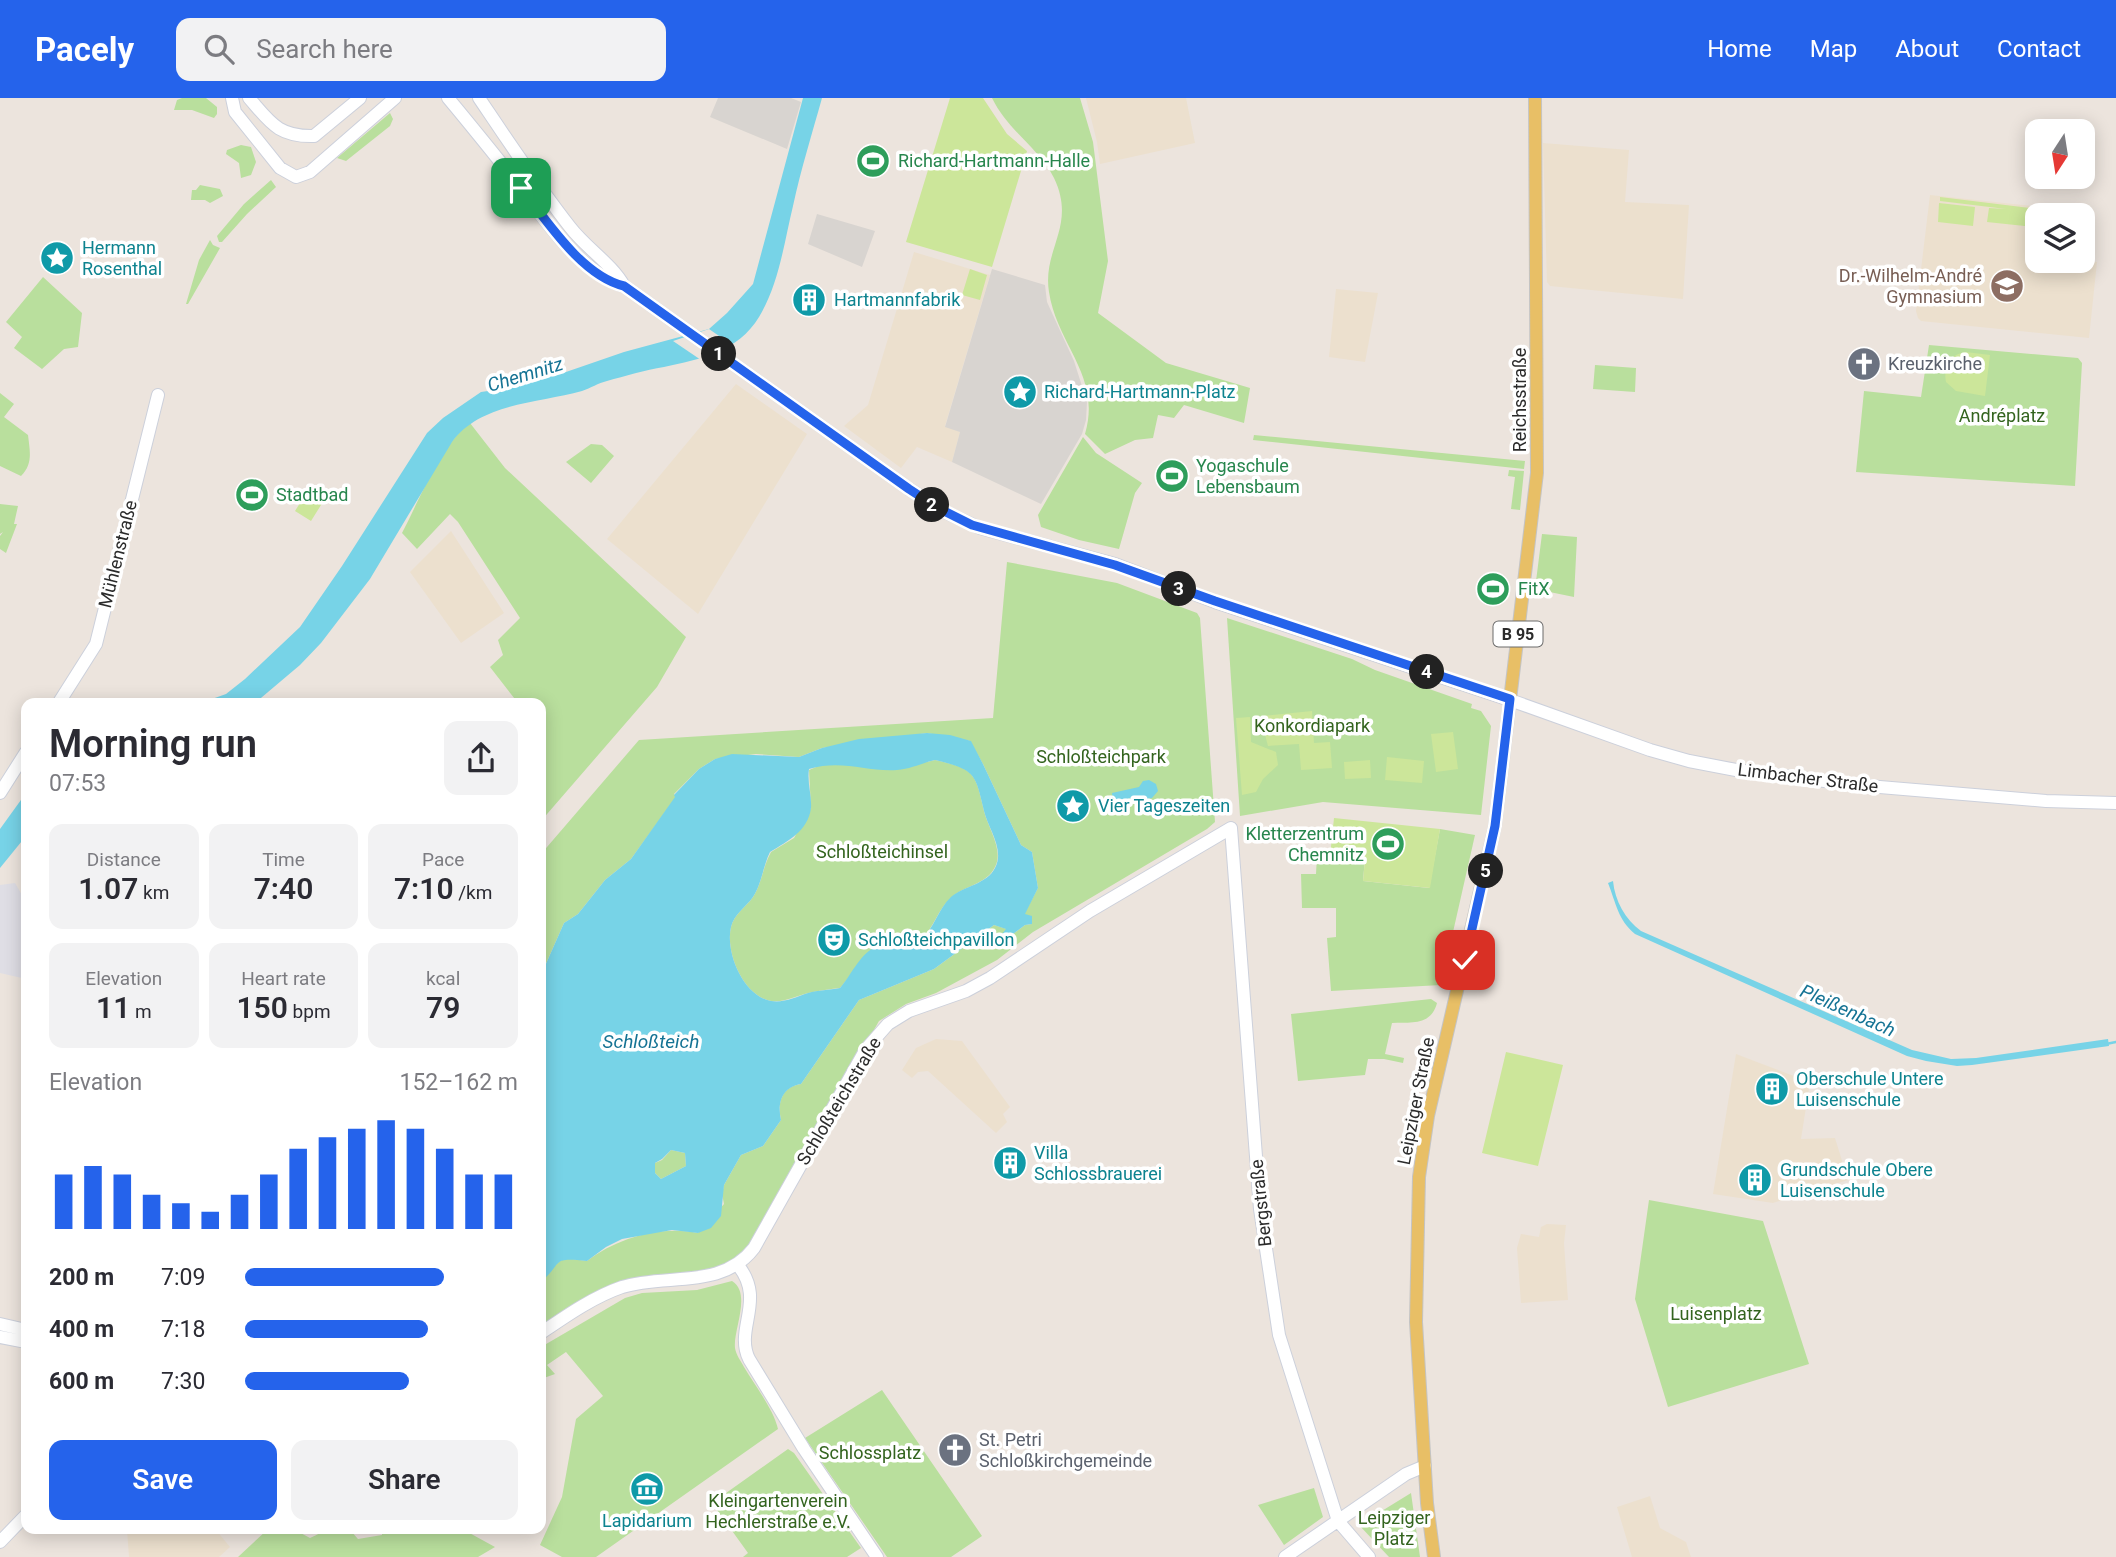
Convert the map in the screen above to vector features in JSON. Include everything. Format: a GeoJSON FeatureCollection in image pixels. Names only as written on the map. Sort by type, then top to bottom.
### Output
{"type":"FeatureCollection","features":[{"type":"Feature","properties":{"kind":"main road"},"geometry":{"type":"LineString","coordinates":[[232,98],[235,112],[280,168],[296,177],[310,172],[395,98]]}},
{"type":"Feature","properties":{"kind":"main road"},"geometry":{"type":"LineString","coordinates":[[249,98],[281,131],[296,136],[314,136],[360,98]]}},
{"type":"Feature","properties":{"kind":"main road"},"geometry":{"type":"LineString","coordinates":[[448,98],[578,257],[610,282],[624,286]]}},
{"type":"Feature","properties":{"kind":"main road"},"geometry":{"type":"LineString","coordinates":[[479,98],[497,128],[569,225],[591,251],[617,273],[624,286]]}},
{"type":"Feature","properties":{"kind":"main road","name":"Reichsstraße"},"geometry":{"type":"LineString","coordinates":[[1510,699],[1538,458],[1535,98]]}},
{"type":"Feature","properties":{"kind":"main road","name":"Limbacher Straße"},"geometry":{"type":"LineString","coordinates":[[624,286],[909,489],[967,523],[1115,565],[1510,699],[1650,750],[1715,766],[1791,778],[1938,792],[2116,803]]}},
{"type":"Feature","properties":{"kind":"main road","name":"Mühlenstraße"},"geometry":{"type":"LineString","coordinates":[[62,698],[96,644],[158,395]]}},
{"type":"Feature","properties":{"kind":"main road","name":"Leipziger Straße"},"geometry":{"type":"LineString","coordinates":[[1434,1557],[1429,1524],[1416,1303],[1421,1157],[1433,1093],[1491,848],[1510,699]]}},
{"type":"Feature","properties":{"kind":"main road"},"geometry":{"type":"LineString","coordinates":[[0,793],[21,760]]}},
{"type":"Feature","properties":{"kind":"main road","name":"Bergstraße"},"geometry":{"type":"LineString","coordinates":[[1231,828],[1260,1209],[1279,1335],[1338,1521],[1369,1557]]}},
{"type":"Feature","properties":{"kind":"main road","name":"Schloßteichstraße"},"geometry":{"type":"LineString","coordinates":[[546,1330],[620,1288],[651,1281],[695,1278],[730,1269],[737,1264],[754,1248],[866,1049],[882,1029],[909,1012],[966,991],[990,978],[1090,911],[1231,828]]}},
{"type":"Feature","properties":{"kind":"main road"},"geometry":{"type":"LineString","coordinates":[[737,1264],[744,1272],[751,1297],[745,1347],[749,1359],[804,1449],[877,1557]]}},
{"type":"Feature","properties":{"kind":"main road"},"geometry":{"type":"LineString","coordinates":[[0,1324],[21,1329]]}},
{"type":"Feature","properties":{"kind":"main road"},"geometry":{"type":"LineString","coordinates":[[0,1337],[21,1341]]}},
{"type":"Feature","properties":{"kind":"main road"},"geometry":{"type":"LineString","coordinates":[[1285,1557],[1406,1474],[1425,1466]]}},
{"type":"Feature","properties":{"kind":"main road"},"geometry":{"type":"LineString","coordinates":[[0,1542],[21,1520]]}},
{"type":"Feature","properties":{"kind":"shaded area"},"geometry":{"type":"Polygon","coordinates":[[[718,98],[791,98],[801,102],[787,149],[710,117],[718,98]]]}},
{"type":"Feature","properties":{"kind":"shaded area"},"geometry":{"type":"Polygon","coordinates":[[[1086,98],[1186,98],[1195,143],[1100,164],[1086,98]]]}},
{"type":"Feature","properties":{"kind":"shaded area"},"geometry":{"type":"Polygon","coordinates":[[[1543,143],[1629,150],[1625,202],[1689,205],[1683,299],[1550,286],[1547,282],[1543,143]]]}},
{"type":"Feature","properties":{"kind":"shaded area","name":"Dr.-Wilhelm-André Gymnasium"},"geometry":{"type":"Polygon","coordinates":[[[1930,195],[2025,205],[2025,273],[2095,273],[2097,262],[2089,338],[1921,321],[1916,311],[1930,195]]]}},
{"type":"Feature","properties":{"kind":"shaded area"},"geometry":{"type":"Polygon","coordinates":[[[817,214],[875,231],[862,267],[808,244],[817,214]]]}},
{"type":"Feature","properties":{"kind":"shaded area"},"geometry":{"type":"Polygon","coordinates":[[[914,252],[990,275],[945,426],[960,432],[952,462],[917,447],[901,468],[844,426],[868,405],[914,252]]]}},
{"type":"Feature","properties":{"kind":"shaded area","name":"Richard-Hartmann-Platz"},"geometry":{"type":"Polygon","coordinates":[[[992,269],[1045,285],[1047,302],[1074,361],[1087,402],[1082,434],[1041,504],[952,462],[960,432],[945,427],[992,269]]]}},
{"type":"Feature","properties":{"kind":"shaded area"},"geometry":{"type":"Polygon","coordinates":[[[1336,289],[1378,293],[1365,362],[1329,357],[1336,289]]]}},
{"type":"Feature","properties":{"kind":"shaded area"},"geometry":{"type":"Polygon","coordinates":[[[736,384],[807,434],[698,614],[607,539],[736,384]]]}},
{"type":"Feature","properties":{"kind":"shaded area"},"geometry":{"type":"Polygon","coordinates":[[[451,531],[504,613],[461,643],[410,572],[451,531]]]}},
{"type":"Feature","properties":{"kind":"shaded area"},"geometry":{"type":"Polygon","coordinates":[[[15,883],[21,893],[21,978],[0,973],[0,885],[15,883]]]}},
{"type":"Feature","properties":{"kind":"shaded area"},"geometry":{"type":"Polygon","coordinates":[[[936,1039],[962,1041],[1010,1107],[1003,1114],[1007,1122],[996,1133],[928,1071],[918,1072],[912,1078],[902,1070],[916,1048],[936,1039]]]}},
{"type":"Feature","properties":{"kind":"shaded area"},"geometry":{"type":"Polygon","coordinates":[[[1736,1054],[1810,1082],[1801,1139],[1835,1138],[1848,1180],[1773,1203],[1713,1194],[1736,1054]]]}},
{"type":"Feature","properties":{"kind":"shaded area"},"geometry":{"type":"Polygon","coordinates":[[[1547,1224],[1566,1225],[1564,1243],[1568,1300],[1521,1303],[1517,1248],[1521,1234],[1539,1237],[1541,1227],[1547,1224]]]}},
{"type":"Feature","properties":{"kind":"shaded area"},"geometry":{"type":"Polygon","coordinates":[[[1650,1496],[1660,1528],[1686,1542],[1691,1557],[1632,1557],[1617,1507],[1650,1496]]]}},
{"type":"Feature","properties":{"kind":"shaded area"},"geometry":{"type":"Polygon","coordinates":[[[127,1534],[219,1534],[230,1547],[219,1557],[129,1557],[127,1534]]]}},
{"type":"Feature","properties":{"kind":"green space"},"geometry":{"type":"Polygon","coordinates":[[[206,98],[217,107],[217,114],[214,118],[192,110],[174,110],[177,100],[206,98]]]}},
{"type":"Feature","properties":{"kind":"green space"},"geometry":{"type":"Polygon","coordinates":[[[950,98],[983,98],[1007,134],[1027,151],[992,267],[906,242],[950,98]]]}},
{"type":"Feature","properties":{"kind":"green space"},"geometry":{"type":"Polygon","coordinates":[[[992,98],[1080,98],[1093,142],[1108,261],[1098,313],[1166,363],[1250,388],[1244,423],[1184,405],[1174,418],[1158,415],[1153,438],[1135,440],[1105,454],[1085,434],[1089,413],[1088,395],[1060,328],[1049,292],[1050,263],[1061,224],[1060,195],[1048,167],[1006,120],[992,98]]]}},
{"type":"Feature","properties":{"kind":"green space"},"geometry":{"type":"Polygon","coordinates":[[[390,113],[393,119],[390,126],[346,161],[337,158],[390,113]]]}},
{"type":"Feature","properties":{"kind":"green space"},"geometry":{"type":"Polygon","coordinates":[[[241,145],[251,147],[256,162],[251,175],[241,178],[239,163],[226,154],[227,150],[241,145]]]}},
{"type":"Feature","properties":{"kind":"green space"},"geometry":{"type":"Polygon","coordinates":[[[271,180],[276,187],[219,242],[217,236],[244,204],[271,180]]]}},
{"type":"Feature","properties":{"kind":"green space"},"geometry":{"type":"Polygon","coordinates":[[[200,185],[220,189],[223,196],[210,203],[205,200],[191,200],[192,190],[196,190],[200,185]]]}},
{"type":"Feature","properties":{"kind":"green space"},"geometry":{"type":"Polygon","coordinates":[[[1940,197],[2025,207],[2025,226],[1987,222],[1989,208],[2006,209],[1940,201],[1940,197]]]}},
{"type":"Feature","properties":{"kind":"green space"},"geometry":{"type":"Polygon","coordinates":[[[1939,203],[1975,207],[1973,226],[1938,222],[1939,203]]]}},
{"type":"Feature","properties":{"kind":"green space"},"geometry":{"type":"Polygon","coordinates":[[[210,240],[220,248],[186,304],[199,260],[210,240]]]}},
{"type":"Feature","properties":{"kind":"green space"},"geometry":{"type":"Polygon","coordinates":[[[970,269],[987,275],[980,300],[962,295],[970,269]]]}},
{"type":"Feature","properties":{"kind":"green space"},"geometry":{"type":"Polygon","coordinates":[[[43,277],[82,313],[78,347],[64,349],[42,369],[14,348],[22,337],[6,322],[43,277]]]}},
{"type":"Feature","properties":{"kind":"green space","name":"Andréplatz"},"geometry":{"type":"Polygon","coordinates":[[[1929,345],[2078,358],[2082,363],[2075,486],[1856,472],[1864,391],[1921,397],[1929,345]]]}},
{"type":"Feature","properties":{"kind":"green space"},"geometry":{"type":"Polygon","coordinates":[[[1966,352],[1990,355],[1985,396],[1956,391],[1946,382],[1949,362],[1956,355],[1966,352]]]}},
{"type":"Feature","properties":{"kind":"green space"},"geometry":{"type":"Polygon","coordinates":[[[1595,365],[1636,368],[1635,392],[1593,389],[1595,365]]]}},
{"type":"Feature","properties":{"kind":"green space"},"geometry":{"type":"Polygon","coordinates":[[[0,393],[14,404],[4,417],[28,435],[29,462],[21,476],[0,466],[0,393]]]}},
{"type":"Feature","properties":{"kind":"green space"},"geometry":{"type":"Polygon","coordinates":[[[470,423],[505,468],[686,637],[657,687],[546,815],[546,698],[514,698],[490,667],[503,655],[498,640],[520,618],[458,522],[450,514],[417,549],[402,533],[440,459],[459,432],[470,423]]]}},
{"type":"Feature","properties":{"kind":"green space"},"geometry":{"type":"Polygon","coordinates":[[[1254,435],[1525,461],[1524,469],[1253,440],[1254,435]]]}},
{"type":"Feature","properties":{"kind":"green space"},"geometry":{"type":"Polygon","coordinates":[[[1083,437],[1096,453],[1142,483],[1135,493],[1119,549],[1079,540],[1041,527],[1038,515],[1083,437]]]}},
{"type":"Feature","properties":{"kind":"green space"},"geometry":{"type":"Polygon","coordinates":[[[591,444],[602,445],[614,456],[591,483],[566,462],[591,444]]]}},
{"type":"Feature","properties":{"kind":"green space"},"geometry":{"type":"Polygon","coordinates":[[[1509,470],[1524,471],[1520,510],[1511,509],[1515,477],[1508,476],[1509,470]]]}},
{"type":"Feature","properties":{"kind":"green space"},"geometry":{"type":"Polygon","coordinates":[[[310,487],[326,497],[311,521],[295,511],[310,487]]]}},
{"type":"Feature","properties":{"kind":"green space"},"geometry":{"type":"Polygon","coordinates":[[[0,504],[18,506],[14,524],[17,524],[6,553],[0,549],[0,536],[3,532],[0,534],[0,504]]]}},
{"type":"Feature","properties":{"kind":"green space"},"geometry":{"type":"Polygon","coordinates":[[[1542,534],[1577,537],[1574,597],[1535,589],[1542,534]]]}},
{"type":"Feature","properties":{"kind":"green space","name":"Schloßteichpark"},"geometry":{"type":"Polygon","coordinates":[[[1007,562],[1117,583],[1197,613],[1200,618],[1215,822],[1033,932],[997,960],[936,993],[906,1004],[879,1021],[741,1263],[631,1286],[546,1330],[546,1275],[554,1265],[565,1258],[587,1261],[612,1246],[640,1235],[669,1231],[698,1233],[724,1204],[724,1185],[741,1155],[763,1146],[781,1120],[782,1096],[789,1088],[801,1084],[859,1000],[934,969],[994,925],[1007,929],[1005,940],[1025,925],[1032,924],[1024,914],[1038,888],[1032,852],[1021,845],[970,741],[927,733],[822,748],[799,757],[756,754],[715,759],[699,769],[674,794],[676,797],[631,859],[605,880],[578,914],[564,923],[546,964],[546,848],[639,740],[993,718],[1007,562]]]}},
{"type":"Feature","properties":{"kind":"green space","name":"Konkordiapark"},"geometry":{"type":"Polygon","coordinates":[[[1227,618],[1352,659],[1375,670],[1472,704],[1471,708],[1481,711],[1491,726],[1481,815],[1323,802],[1240,816],[1227,618]]]}},
{"type":"Feature","properties":{"kind":"green space"},"geometry":{"type":"Polygon","coordinates":[[[1312,711],[1314,743],[1330,742],[1332,768],[1301,770],[1299,744],[1268,746],[1262,716],[1312,711]]]}},
{"type":"Feature","properties":{"kind":"green space"},"geometry":{"type":"Polygon","coordinates":[[[1250,717],[1251,742],[1276,752],[1278,765],[1263,779],[1256,792],[1242,795],[1236,718],[1250,717]]]}},
{"type":"Feature","properties":{"kind":"green space"},"geometry":{"type":"Polygon","coordinates":[[[1453,732],[1458,769],[1436,772],[1431,734],[1453,732]]]}},
{"type":"Feature","properties":{"kind":"green space"},"geometry":{"type":"Polygon","coordinates":[[[1387,757],[1424,761],[1422,783],[1385,780],[1387,757]]]}},
{"type":"Feature","properties":{"kind":"green space","name":"Schloßteichinsel"},"geometry":{"type":"Polygon","coordinates":[[[935,760],[966,770],[975,780],[997,846],[997,860],[991,873],[947,902],[921,940],[912,945],[891,946],[870,953],[840,988],[777,1001],[761,997],[752,991],[738,972],[734,960],[731,927],[756,892],[771,852],[794,838],[811,808],[809,770],[821,765],[935,760]]]}},
{"type":"Feature","properties":{"kind":"green space"},"geometry":{"type":"Polygon","coordinates":[[[1370,760],[1371,778],[1345,779],[1344,762],[1370,760]]]}},
{"type":"Feature","properties":{"kind":"green space"},"geometry":{"type":"Polygon","coordinates":[[[1334,818],[1440,829],[1430,888],[1363,881],[1365,859],[1330,856],[1334,818]]]}},
{"type":"Feature","properties":{"kind":"green space"},"geometry":{"type":"Polygon","coordinates":[[[1440,829],[1475,835],[1441,985],[1331,991],[1327,938],[1336,937],[1336,908],[1302,908],[1301,874],[1316,874],[1317,855],[1365,858],[1363,881],[1429,888],[1440,829]]]}},
{"type":"Feature","properties":{"kind":"green space"},"geometry":{"type":"Polygon","coordinates":[[[1431,999],[1437,1003],[1430,1016],[1419,1021],[1392,1023],[1385,1054],[1404,1058],[1403,1063],[1368,1059],[1365,1075],[1298,1081],[1291,1014],[1431,999]]]}},
{"type":"Feature","properties":{"kind":"green space"},"geometry":{"type":"Polygon","coordinates":[[[1506,1052],[1563,1065],[1538,1166],[1482,1153],[1506,1052]]]}},
{"type":"Feature","properties":{"kind":"green space"},"geometry":{"type":"Polygon","coordinates":[[[671,1150],[685,1153],[686,1166],[661,1179],[655,1173],[655,1163],[671,1150]]]}},
{"type":"Feature","properties":{"kind":"green space","name":"Luisenplatz"},"geometry":{"type":"Polygon","coordinates":[[[1649,1200],[1763,1221],[1809,1364],[1668,1407],[1635,1299],[1649,1200]]]}},
{"type":"Feature","properties":{"kind":"green space"},"geometry":{"type":"Polygon","coordinates":[[[732,1281],[738,1287],[741,1303],[735,1340],[736,1351],[768,1405],[778,1429],[596,1557],[562,1557],[540,1545],[562,1497],[576,1419],[603,1396],[566,1352],[547,1365],[555,1374],[546,1377],[546,1344],[625,1298],[642,1293],[697,1290],[732,1281]]]}},
{"type":"Feature","properties":{"kind":"green space","name":"Schlossplatz"},"geometry":{"type":"Polygon","coordinates":[[[882,1390],[982,1536],[951,1557],[887,1557],[805,1438],[882,1390]]]}},
{"type":"Feature","properties":{"kind":"green space","name":"Kleingartenverein Hechlerstraße e.V."},"geometry":{"type":"Polygon","coordinates":[[[788,1449],[794,1453],[861,1548],[847,1557],[743,1557],[748,1553],[712,1503],[788,1449]]]}},
{"type":"Feature","properties":{"kind":"green space"},"geometry":{"type":"Polygon","coordinates":[[[1314,1488],[1323,1517],[1284,1545],[1258,1505],[1314,1488]]]}},
{"type":"Feature","properties":{"kind":"green space","name":"Leipziger Platz"},"geometry":{"type":"Polygon","coordinates":[[[1411,1493],[1420,1557],[1389,1557],[1359,1525],[1411,1493]]]}},
{"type":"Feature","properties":{"kind":"green space"},"geometry":{"type":"Polygon","coordinates":[[[263,1534],[302,1534],[310,1538],[320,1534],[354,1534],[358,1539],[382,1534],[471,1534],[495,1547],[478,1557],[238,1557],[263,1534]]]}},
{"type":"Feature","properties":{"kind":"water"},"geometry":{"type":"Polygon","coordinates":[[[803,98],[822,98],[776,277],[766,304],[750,329],[729,346],[704,357],[642,371],[582,391],[511,406],[478,419],[452,442],[370,579],[321,643],[261,698],[215,698],[226,694],[245,679],[300,627],[427,433],[443,418],[481,392],[566,372],[624,352],[709,329],[753,284],[803,98]]]}},
{"type":"Feature","properties":{"kind":"water","name":"Schloßteich"},"geometry":{"type":"Polygon","coordinates":[[[927,733],[950,735],[971,741],[1021,845],[1032,852],[1038,888],[1025,914],[1032,916],[1032,924],[1025,925],[1005,940],[1001,935],[1006,929],[994,925],[934,969],[859,1000],[801,1084],[785,1092],[780,1108],[781,1120],[763,1146],[741,1155],[724,1185],[721,1216],[711,1228],[698,1233],[672,1230],[622,1239],[587,1261],[559,1262],[546,1277],[546,964],[564,923],[578,914],[605,880],[631,859],[674,795],[699,769],[715,759],[732,754],[799,757],[859,739],[927,733]],[[935,760],[897,770],[843,765],[809,769],[811,808],[806,823],[784,844],[770,852],[756,892],[731,927],[734,960],[738,972],[752,991],[776,1001],[840,988],[869,951],[880,946],[915,945],[925,936],[951,897],[987,878],[998,861],[995,839],[975,780],[966,770],[935,760]],[[671,1150],[655,1163],[655,1173],[661,1179],[686,1166],[685,1153],[671,1150]]]}},
{"type":"Feature","properties":{"kind":"water"},"geometry":{"type":"Polygon","coordinates":[[[1149,780],[1156,784],[1158,791],[1152,798],[1141,796],[1113,802],[1112,793],[1139,787],[1143,781],[1149,780]]]}},
{"type":"Feature","properties":{"kind":"water"},"geometry":{"type":"Polygon","coordinates":[[[21,800],[21,842],[0,868],[0,829],[21,800]]]}},
{"type":"Feature","properties":{"kind":"water"},"geometry":{"type":"Polygon","coordinates":[[[1613,881],[1622,909],[1641,931],[1912,1050],[1951,1059],[1976,1058],[2108,1039],[2109,1046],[1957,1066],[1907,1056],[1635,934],[1618,911],[1608,883],[1613,881]]]}},
{"type":"Feature","properties":{"kind":"pier"},"geometry":{"type":"Polygon","coordinates":[[[709,329],[735,347],[701,360],[673,341],[709,329]]]}},
{"type":"Feature","properties":{"kind":"waterway","name":"Pleißenbach"},"geometry":{"type":"LineString","coordinates":[[2106,1044],[2116,1042]]}},
{"type":"Feature","properties":{"kind":"place","name":"Richard-Hartmann-Halle"},"geometry":{"type":"Point","coordinates":[873,161]}},
{"type":"Feature","properties":{"kind":"place","name":"Hermann Rosenthal"},"geometry":{"type":"Point","coordinates":[57,258]}},
{"type":"Feature","properties":{"kind":"place","name":"Dr.-Wilhelm-André Gymnasium"},"geometry":{"type":"Point","coordinates":[2007,286]}},
{"type":"Feature","properties":{"kind":"place","name":"Hartmannfabrik"},"geometry":{"type":"Point","coordinates":[809,300]}},
{"type":"Feature","properties":{"kind":"place","name":"Kreuzkirche"},"geometry":{"type":"Point","coordinates":[1864,364]}},
{"type":"Feature","properties":{"kind":"place","name":"Richard-Hartmann-Platz"},"geometry":{"type":"Point","coordinates":[1020,392]}},
{"type":"Feature","properties":{"kind":"place","name":"Yogaschule Lebensbaum"},"geometry":{"type":"Point","coordinates":[1172,476]}},
{"type":"Feature","properties":{"kind":"place","name":"Stadtbad"},"geometry":{"type":"Point","coordinates":[252,495]}},
{"type":"Feature","properties":{"kind":"place","name":"FitX"},"geometry":{"type":"Point","coordinates":[1493,589]}},
{"type":"Feature","properties":{"kind":"place","name":"Vier Tageszeiten"},"geometry":{"type":"Point","coordinates":[1073,806]}},
{"type":"Feature","properties":{"kind":"place","name":"Kletterzentrum Chemnitz"},"geometry":{"type":"Point","coordinates":[1388,844]}},
{"type":"Feature","properties":{"kind":"place","name":"Schloßteichpavillon"},"geometry":{"type":"Point","coordinates":[834,940]}},
{"type":"Feature","properties":{"kind":"place","name":"Oberschule Untere Luisenschule"},"geometry":{"type":"Point","coordinates":[1772,1089]}},
{"type":"Feature","properties":{"kind":"place","name":"Villa Schlossbrauerei"},"geometry":{"type":"Point","coordinates":[1010,1163]}},
{"type":"Feature","properties":{"kind":"place","name":"Grundschule Obere Luisenschule"},"geometry":{"type":"Point","coordinates":[1755,1180]}},
{"type":"Feature","properties":{"kind":"place","name":"St. Petri Schloßkirchgemeinde"},"geometry":{"type":"Point","coordinates":[955,1450]}},
{"type":"Feature","properties":{"kind":"place","name":"Lapidarium"},"geometry":{"type":"Point","coordinates":[647,1489]}},
{"type":"Feature","properties":{"kind":"route"},"geometry":{"type":"LineString","coordinates":[[521,188],[578,257],[610,282],[624,286],[909,489],[947,513],[989,531],[1115,565],[1510,699],[1495,826],[1465,960]]}},
{"type":"Feature","properties":{"kind":"water label","name":"Chemnitz"},"geometry":{"type":"Point","coordinates":[525,374]}}]}
